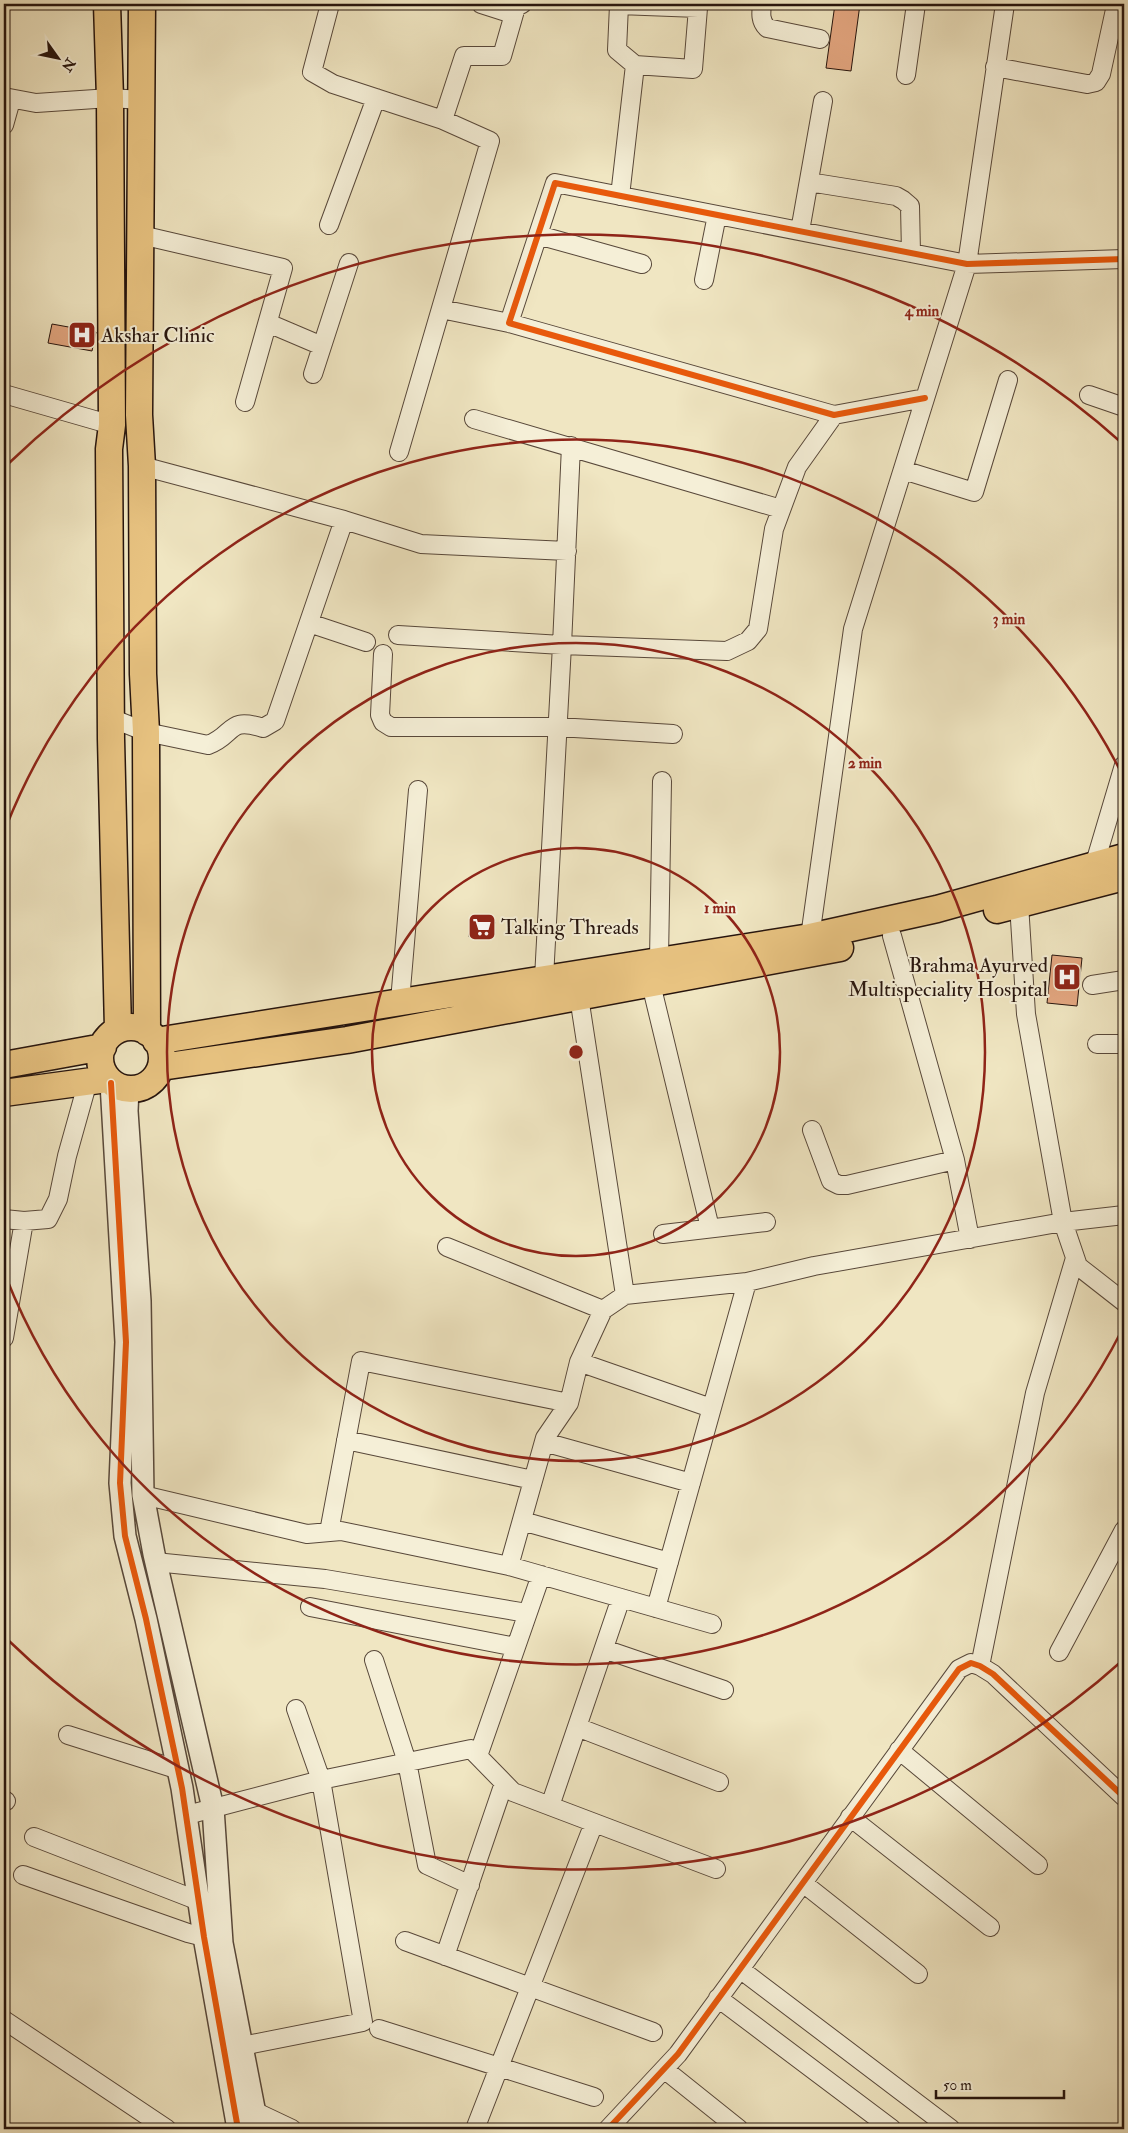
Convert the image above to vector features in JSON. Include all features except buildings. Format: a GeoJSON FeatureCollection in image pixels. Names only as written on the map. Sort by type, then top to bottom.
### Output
{"type":"FeatureCollection","features":[{"type":"Feature","properties":{"kind":"main road"},"geometry":{"type":"LineString","coordinates":[[142,4],[139,415],[142,466],[143,674],[146,732],[152,1036]]}},
{"type":"Feature","properties":{"kind":"main road"},"geometry":{"type":"LineString","coordinates":[[103,5],[110,98],[112,425],[109,449],[111,718],[110,1038],[99,1058],[109,1082]]}},
{"type":"Feature","properties":{"kind":"main road"},"geometry":{"type":"LineString","coordinates":[[152,1036],[400,1001],[659,959],[810,937],[912,915],[1124,857]]}},
{"type":"Feature","properties":{"kind":"main road"},"geometry":{"type":"LineString","coordinates":[[162,1067],[347,1040],[818,954],[1124,878]]}},
{"type":"Feature","properties":{"kind":"main road"},"geometry":{"type":"LineString","coordinates":[[4,1065],[110,1038],[136,1026],[152,1036],[162,1049],[162,1067],[152,1082],[135,1089],[109,1082],[4,1093]]}},
{"type":"Feature","properties":{"kind":"street"},"geometry":{"type":"LineString","coordinates":[[330,4],[312,72],[333,84],[443,120],[490,141],[399,452]]}},
{"type":"Feature","properties":{"kind":"street"},"geometry":{"type":"LineString","coordinates":[[481,4],[506,12],[519,5]]}},
{"type":"Feature","properties":{"kind":"street"},"geometry":{"type":"LineString","coordinates":[[762,4],[761,15],[763,24],[767,28],[820,39]]}},
{"type":"Feature","properties":{"kind":"street"},"geometry":{"type":"LineString","coordinates":[[906,74],[916,4]]}},
{"type":"Feature","properties":{"kind":"street"},"geometry":{"type":"LineString","coordinates":[[810,937],[854,629],[967,264],[1005,4]]}},
{"type":"Feature","properties":{"kind":"street"},"geometry":{"type":"LineString","coordinates":[[443,120],[464,56],[502,56],[519,5]]}},
{"type":"Feature","properties":{"kind":"street"},"geometry":{"type":"LineString","coordinates":[[619,5],[698,8],[693,69],[635,65],[617,50],[619,5]]}},
{"type":"Feature","properties":{"kind":"street"},"geometry":{"type":"LineString","coordinates":[[995,67],[1087,84],[1096,82],[1101,74],[1116,5]]}},
{"type":"Feature","properties":{"kind":"street"},"geometry":{"type":"LineString","coordinates":[[620,196],[635,65]]}},
{"type":"Feature","properties":{"kind":"street"},"geometry":{"type":"LineString","coordinates":[[4,125],[8,98],[36,103],[110,98],[142,100]]}},
{"type":"Feature","properties":{"kind":"street"},"geometry":{"type":"LineString","coordinates":[[330,225],[376,98]]}},
{"type":"Feature","properties":{"kind":"street"},"geometry":{"type":"LineString","coordinates":[[800,231],[823,101]]}},
{"type":"Feature","properties":{"kind":"street"},"geometry":{"type":"LineString","coordinates":[[809,182],[896,196],[904,200],[910,206],[911,253]]}},
{"type":"Feature","properties":{"kind":"street"},"geometry":{"type":"LineString","coordinates":[[509,323],[555,183],[967,264],[1124,258]]}},
{"type":"Feature","properties":{"kind":"street"},"geometry":{"type":"LineString","coordinates":[[704,280],[717,215]]}},
{"type":"Feature","properties":{"kind":"street"},"geometry":{"type":"LineString","coordinates":[[141,235],[283,268],[245,402]]}},
{"type":"Feature","properties":{"kind":"street"},"geometry":{"type":"LineString","coordinates":[[538,235],[642,264]]}},
{"type":"Feature","properties":{"kind":"street"},"geometry":{"type":"LineString","coordinates":[[312,374],[349,263]]}},
{"type":"Feature","properties":{"kind":"street"},"geometry":{"type":"LineString","coordinates":[[441,309],[509,323],[834,415],[925,398]]}},
{"type":"Feature","properties":{"kind":"street"},"geometry":{"type":"LineString","coordinates":[[268,323],[322,346]]}},
{"type":"Feature","properties":{"kind":"street"},"geometry":{"type":"LineString","coordinates":[[903,470],[974,492],[1008,380]]}},
{"type":"Feature","properties":{"kind":"street"},"geometry":{"type":"LineString","coordinates":[[4,394],[112,425]]}},
{"type":"Feature","properties":{"kind":"street"},"geometry":{"type":"LineString","coordinates":[[1089,396],[1124,407]]}},
{"type":"Feature","properties":{"kind":"street"},"geometry":{"type":"LineString","coordinates":[[398,634],[562,645],[727,651],[748,641],[758,629],[774,529],[781,509],[797,467],[834,415]]}},
{"type":"Feature","properties":{"kind":"street"},"geometry":{"type":"LineString","coordinates":[[474,419],[781,509]]}},
{"type":"Feature","properties":{"kind":"street"},"geometry":{"type":"LineString","coordinates":[[544,978],[571,446]]}},
{"type":"Feature","properties":{"kind":"street"},"geometry":{"type":"LineString","coordinates":[[142,466],[344,520],[422,544],[566,551]]}},
{"type":"Feature","properties":{"kind":"street"},"geometry":{"type":"LineString","coordinates":[[111,718],[146,732],[208,745],[218,742],[234,725],[242,723],[263,728],[274,721],[280,710],[344,520]]}},
{"type":"Feature","properties":{"kind":"street"},"geometry":{"type":"LineString","coordinates":[[309,623],[366,642]]}},
{"type":"Feature","properties":{"kind":"street"},"geometry":{"type":"LineString","coordinates":[[383,654],[380,715],[383,722],[391,727],[558,728],[673,734]]}},
{"type":"Feature","properties":{"kind":"street"},"geometry":{"type":"LineString","coordinates":[[1094,866],[1124,765]]}},
{"type":"Feature","properties":{"kind":"street"},"geometry":{"type":"LineString","coordinates":[[659,959],[662,781]]}},
{"type":"Feature","properties":{"kind":"street"},"geometry":{"type":"LineString","coordinates":[[400,1001],[418,790]]}},
{"type":"Feature","properties":{"kind":"street"},"geometry":{"type":"LineString","coordinates":[[1019,904],[1026,1014],[1063,1222],[1078,1266],[1124,1302]]}},
{"type":"Feature","properties":{"kind":"street"},"geometry":{"type":"LineString","coordinates":[[892,936],[955,1160],[970,1239]]}},
{"type":"Feature","properties":{"kind":"street"},"geometry":{"type":"LineString","coordinates":[[1092,985],[1124,980]]}},
{"type":"Feature","properties":{"kind":"street"},"geometry":{"type":"LineString","coordinates":[[652,984],[710,1228]]}},
{"type":"Feature","properties":{"kind":"street"},"geometry":{"type":"LineString","coordinates":[[579,997],[625,1295]]}},
{"type":"Feature","properties":{"kind":"street"},"geometry":{"type":"LineString","coordinates":[[1097,1044],[1124,1044]]}},
{"type":"Feature","properties":{"kind":"street"},"geometry":{"type":"LineString","coordinates":[[4,1219],[24,1221],[48,1219],[58,1199],[67,1156],[109,1082]]}},
{"type":"Feature","properties":{"kind":"street"},"geometry":{"type":"LineString","coordinates":[[109,1082],[127,1111],[140,1301],[143,1495],[156,1562],[212,1808],[222,1943],[256,2120],[292,2129]]}},
{"type":"Feature","properties":{"kind":"street"},"geometry":{"type":"LineString","coordinates":[[109,1082],[126,1342],[120,1501],[125,1536],[146,1619],[179,1770],[204,1937],[238,2129]]}},
{"type":"Feature","properties":{"kind":"street"},"geometry":{"type":"LineString","coordinates":[[812,1130],[831,1182],[838,1185],[847,1185],[955,1160]]}},
{"type":"Feature","properties":{"kind":"street"},"geometry":{"type":"LineString","coordinates":[[509,1566],[544,1442],[569,1403],[579,1362],[604,1310],[625,1295],[747,1282],[814,1266],[1063,1222],[1124,1215]]}},
{"type":"Feature","properties":{"kind":"street"},"geometry":{"type":"LineString","coordinates":[[4,1338],[24,1221]]}},
{"type":"Feature","properties":{"kind":"street"},"geometry":{"type":"LineString","coordinates":[[663,1234],[766,1222]]}},
{"type":"Feature","properties":{"kind":"street"},"geometry":{"type":"LineString","coordinates":[[447,1247],[604,1310]]}},
{"type":"Feature","properties":{"kind":"street"},"geometry":{"type":"LineString","coordinates":[[980,1666],[1034,1393],[1075,1258]]}},
{"type":"Feature","properties":{"kind":"street"},"geometry":{"type":"LineString","coordinates":[[656,1608],[747,1282]]}},
{"type":"Feature","properties":{"kind":"street"},"geometry":{"type":"LineString","coordinates":[[329,1532],[361,1361],[569,1403]]}},
{"type":"Feature","properties":{"kind":"street"},"geometry":{"type":"LineString","coordinates":[[579,1362],[712,1408]]}},
{"type":"Feature","properties":{"kind":"street"},"geometry":{"type":"LineString","coordinates":[[346,1440],[533,1480]]}},
{"type":"Feature","properties":{"kind":"street"},"geometry":{"type":"LineString","coordinates":[[544,1442],[691,1483]]}},
{"type":"Feature","properties":{"kind":"street"},"geometry":{"type":"LineString","coordinates":[[143,1495],[307,1534],[341,1531],[509,1566],[712,1624]]}},
{"type":"Feature","properties":{"kind":"street"},"geometry":{"type":"LineString","coordinates":[[522,1520],[669,1562]]}},
{"type":"Feature","properties":{"kind":"street"},"geometry":{"type":"LineString","coordinates":[[1059,1652],[1124,1530]]}},
{"type":"Feature","properties":{"kind":"street"},"geometry":{"type":"LineString","coordinates":[[156,1562],[325,1579],[527,1613]]}},
{"type":"Feature","properties":{"kind":"street"},"geometry":{"type":"LineString","coordinates":[[478,1756],[541,1575]]}},
{"type":"Feature","properties":{"kind":"street"},"geometry":{"type":"LineString","coordinates":[[550,1806],[621,1598]]}},
{"type":"Feature","properties":{"kind":"street"},"geometry":{"type":"LineString","coordinates":[[310,1607],[516,1647]]}},
{"type":"Feature","properties":{"kind":"street"},"geometry":{"type":"LineString","coordinates":[[604,1648],[724,1690]]}},
{"type":"Feature","properties":{"kind":"street"},"geometry":{"type":"LineString","coordinates":[[374,1660],[407,1762],[427,1865],[470,1885]]}},
{"type":"Feature","properties":{"kind":"street"},"geometry":{"type":"LineString","coordinates":[[608,2129],[678,2054],[959,1669],[971,1663],[993,1674],[1124,1796]]}},
{"type":"Feature","properties":{"kind":"street"},"geometry":{"type":"LineString","coordinates":[[242,2046],[363,2022],[321,1780],[296,1709]]}},
{"type":"Feature","properties":{"kind":"street"},"geometry":{"type":"LineString","coordinates":[[577,1727],[719,1782]]}},
{"type":"Feature","properties":{"kind":"street"},"geometry":{"type":"LineString","coordinates":[[68,1735],[179,1770]]}},
{"type":"Feature","properties":{"kind":"street"},"geometry":{"type":"LineString","coordinates":[[187,1815],[321,1780],[471,1749],[513,1792],[716,1868]]}},
{"type":"Feature","properties":{"kind":"street"},"geometry":{"type":"LineString","coordinates":[[899,1750],[1038,1865]]}},
{"type":"Feature","properties":{"kind":"street"},"geometry":{"type":"LineString","coordinates":[[445,1956],[504,1783]]}},
{"type":"Feature","properties":{"kind":"street"},"geometry":{"type":"LineString","coordinates":[[850,1817],[990,1928]]}},
{"type":"Feature","properties":{"kind":"street"},"geometry":{"type":"LineString","coordinates":[[475,2129],[594,1823]]}},
{"type":"Feature","properties":{"kind":"street"},"geometry":{"type":"LineString","coordinates":[[34,1837],[199,1901]]}},
{"type":"Feature","properties":{"kind":"street"},"geometry":{"type":"LineString","coordinates":[[23,1875],[204,1937]]}},
{"type":"Feature","properties":{"kind":"street"},"geometry":{"type":"LineString","coordinates":[[803,1882],[918,1974]]}},
{"type":"Feature","properties":{"kind":"street"},"geometry":{"type":"LineString","coordinates":[[405,1941],[653,2032]]}},
{"type":"Feature","properties":{"kind":"street"},"geometry":{"type":"LineString","coordinates":[[740,1969],[951,2129]]}},
{"type":"Feature","properties":{"kind":"street"},"geometry":{"type":"LineString","coordinates":[[718,1998],[892,2129]]}},
{"type":"Feature","properties":{"kind":"street"},"geometry":{"type":"LineString","coordinates":[[4,2020],[167,2129]]}},
{"type":"Feature","properties":{"kind":"street"},"geometry":{"type":"LineString","coordinates":[[379,2029],[594,2097]]}},
{"type":"Feature","properties":{"kind":"street"},"geometry":{"type":"LineString","coordinates":[[664,2068],[739,2129]]}},
{"type":"Feature","properties":{"kind":"cycle path"},"geometry":{"type":"LineString","coordinates":[[925,398],[834,415],[509,323],[555,183],[967,264],[1124,259]]}},
{"type":"Feature","properties":{"kind":"cycle path"},"geometry":{"type":"LineString","coordinates":[[111,1083],[126,1342],[120,1483],[125,1536],[146,1619],[182,1788],[204,1937],[238,2129]]}},
{"type":"Feature","properties":{"kind":"cycle path"},"geometry":{"type":"LineString","coordinates":[[608,2129],[678,2054],[959,1669],[971,1663],[993,1674],[1124,1797]]}},
{"type":"Feature","properties":{"kind":"place","name":"Akshar Clinic"},"geometry":{"type":"Point","coordinates":[82,335]}},
{"type":"Feature","properties":{"kind":"place","name":"Talking Threads"},"geometry":{"type":"Point","coordinates":[482,927]}},
{"type":"Feature","properties":{"kind":"place","name":"Brahma Ayurved Multispeciality Hospital"},"geometry":{"type":"Point","coordinates":[1067,977]}}]}
